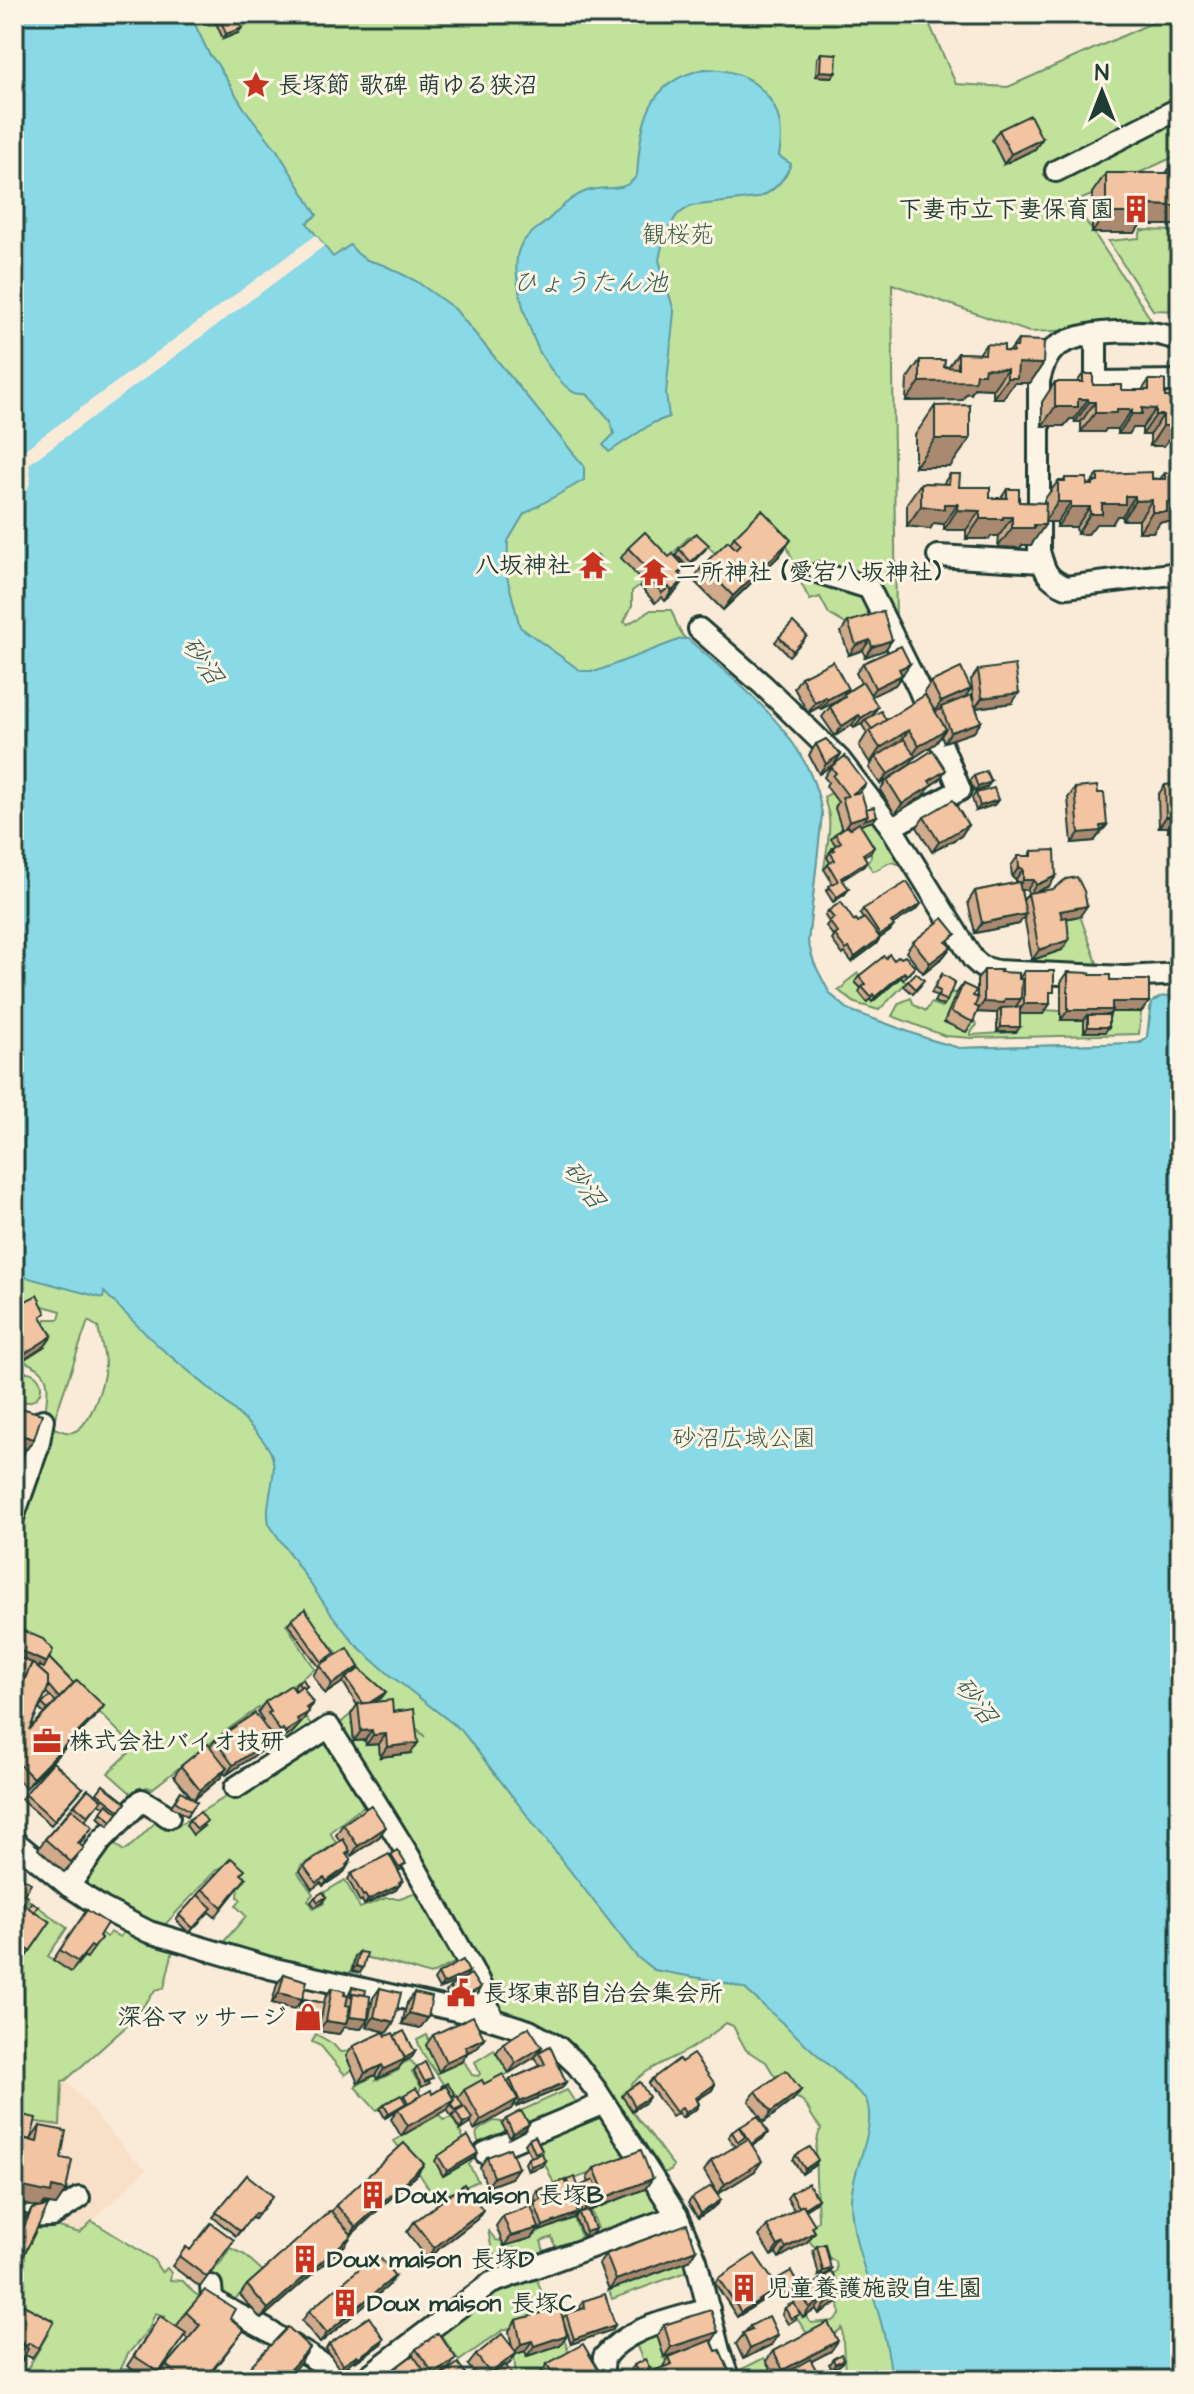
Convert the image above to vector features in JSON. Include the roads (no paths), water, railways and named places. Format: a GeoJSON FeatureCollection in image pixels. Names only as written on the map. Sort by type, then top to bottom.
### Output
{"type":"FeatureCollection","features":[{"type":"Feature","properties":{"kind":"street"},"geometry":{"type":"LineString","coordinates":[[1056,171],[1180,108]]}},
{"type":"Feature","properties":{"kind":"street"},"geometry":{"type":"LineString","coordinates":[[1180,341],[1144,331],[1096,334],[1060,344],[1047,357],[1039,381],[1039,551],[1044,571],[1053,581],[1066,587],[1180,573]]}},
{"type":"Feature","properties":{"kind":"street"},"geometry":{"type":"LineString","coordinates":[[1096,334],[1096,382],[1180,381]]}},
{"type":"Feature","properties":{"kind":"street"},"geometry":{"type":"LineString","coordinates":[[938,556],[1042,562]]}},
{"type":"Feature","properties":{"kind":"street"},"geometry":{"type":"LineString","coordinates":[[820,573],[869,588],[919,689],[960,790],[891,827]]}},
{"type":"Feature","properties":{"kind":"street"},"geometry":{"type":"LineString","coordinates":[[699,629],[763,685],[840,760],[868,793],[960,941],[982,967],[997,971],[1112,977],[1180,974]]}},
{"type":"Feature","properties":{"kind":"street"},"geometry":{"type":"LineString","coordinates":[[14,1515],[38,1447],[43,1420]]}},
{"type":"Feature","properties":{"kind":"street"},"geometry":{"type":"LineString","coordinates":[[235,1788],[329,1727],[409,1856],[478,1980],[493,2019]]}},
{"type":"Feature","properties":{"kind":"street"},"geometry":{"type":"LineString","coordinates":[[69,1886],[102,1840],[142,1800],[169,1817]]}},
{"type":"Feature","properties":{"kind":"street"},"geometry":{"type":"LineString","coordinates":[[14,1841],[69,1886],[104,1909],[149,1932],[270,1968],[493,2019],[529,2031],[558,2047],[577,2065],[604,2103],[677,2216],[696,2260],[729,2380]]}},
{"type":"Feature","properties":{"kind":"street"},"geometry":{"type":"LineString","coordinates":[[485,2153],[604,2103]]}},
{"type":"Feature","properties":{"kind":"street"},"geometry":{"type":"LineString","coordinates":[[14,2217],[52,2216],[79,2198]]}},
{"type":"Feature","properties":{"kind":"street"},"geometry":{"type":"LineString","coordinates":[[363,2380],[431,2336],[491,2283],[677,2216]]}},
{"type":"Feature","properties":{"kind":"street"},"geometry":{"type":"LineString","coordinates":[[211,2286],[212,2298],[267,2330],[319,2373],[349,2380]]}},
{"type":"Feature","properties":{"kind":"street"},"geometry":{"type":"LineString","coordinates":[[602,2380],[604,2357],[626,2338],[647,2328],[709,2309]]}},
{"type":"Feature","properties":{"kind":"water","name":"砂沼"},"geometry":{"type":"Polygon","coordinates":[[[14,14],[190,14],[209,54],[244,108],[277,150],[317,215],[307,223],[333,257],[350,245],[367,260],[416,281],[455,309],[584,466],[584,480],[524,514],[508,541],[507,577],[520,627],[581,671],[597,671],[688,639],[771,716],[789,737],[815,786],[822,814],[808,942],[814,963],[830,994],[849,1010],[959,1048],[1141,1043],[1147,1037],[1152,1003],[1160,997],[1180,994],[1180,2380],[892,2380],[883,2331],[853,2226],[852,2188],[869,2123],[866,2099],[745,1989],[654,1970],[637,1957],[461,1730],[355,1644],[332,1615],[269,1524],[272,1456],[255,1431],[104,1292],[103,1298],[14,1274],[14,14]]]}},
{"type":"Feature","properties":{"kind":"water","name":"ひょうたん池"},"geometry":{"type":"Polygon","coordinates":[[[705,69],[739,75],[765,93],[779,120],[779,156],[791,164],[778,185],[763,196],[691,206],[677,215],[664,236],[659,260],[674,311],[666,394],[669,417],[653,423],[609,452],[603,445],[614,434],[610,420],[587,394],[575,393],[565,386],[539,351],[521,298],[517,255],[526,238],[576,196],[594,189],[620,187],[632,181],[637,175],[641,138],[650,107],[670,83],[705,69]]]}},
{"type":"Feature","properties":{"kind":"place","name":"長塚節 歌碑 萌ゆる狭沼"},"geometry":{"type":"Point","coordinates":[256,85]}},
{"type":"Feature","properties":{"kind":"place","name":"下妻市立下妻保育園"},"geometry":{"type":"Point","coordinates":[1136,209]}},
{"type":"Feature","properties":{"kind":"place","name":"八坂神社"},"geometry":{"type":"Point","coordinates":[593,565]}},
{"type":"Feature","properties":{"kind":"place","name":"二所神社 (愛宕八坂神社)"},"geometry":{"type":"Point","coordinates":[654,572]}},
{"type":"Feature","properties":{"kind":"place","name":"株式会社バイオ技研"},"geometry":{"type":"Point","coordinates":[47,1741]}},
{"type":"Feature","properties":{"kind":"place","name":"長塚東部自治会集会所"},"geometry":{"type":"Point","coordinates":[461,1993]}},
{"type":"Feature","properties":{"kind":"place","name":"深谷マッサージ"},"geometry":{"type":"Point","coordinates":[308,2017]}},
{"type":"Feature","properties":{"kind":"place","name":"Doux maison 長塚B"},"geometry":{"type":"Point","coordinates":[373,2195]}},
{"type":"Feature","properties":{"kind":"place","name":"Doux maison 長塚D"},"geometry":{"type":"Point","coordinates":[305,2259]}},
{"type":"Feature","properties":{"kind":"place","name":"児童養護施設自生園"},"geometry":{"type":"Point","coordinates":[744,2288]}},
{"type":"Feature","properties":{"kind":"place","name":"Doux maison 長塚C"},"geometry":{"type":"Point","coordinates":[345,2303]}},
{"type":"Feature","properties":{"kind":"park label","name":"観桜苑"},"geometry":{"type":"Point","coordinates":[678,234]}},
{"type":"Feature","properties":{"kind":"park label","name":"砂沼広域公園"},"geometry":{"type":"Point","coordinates":[744,1438]}}]}
